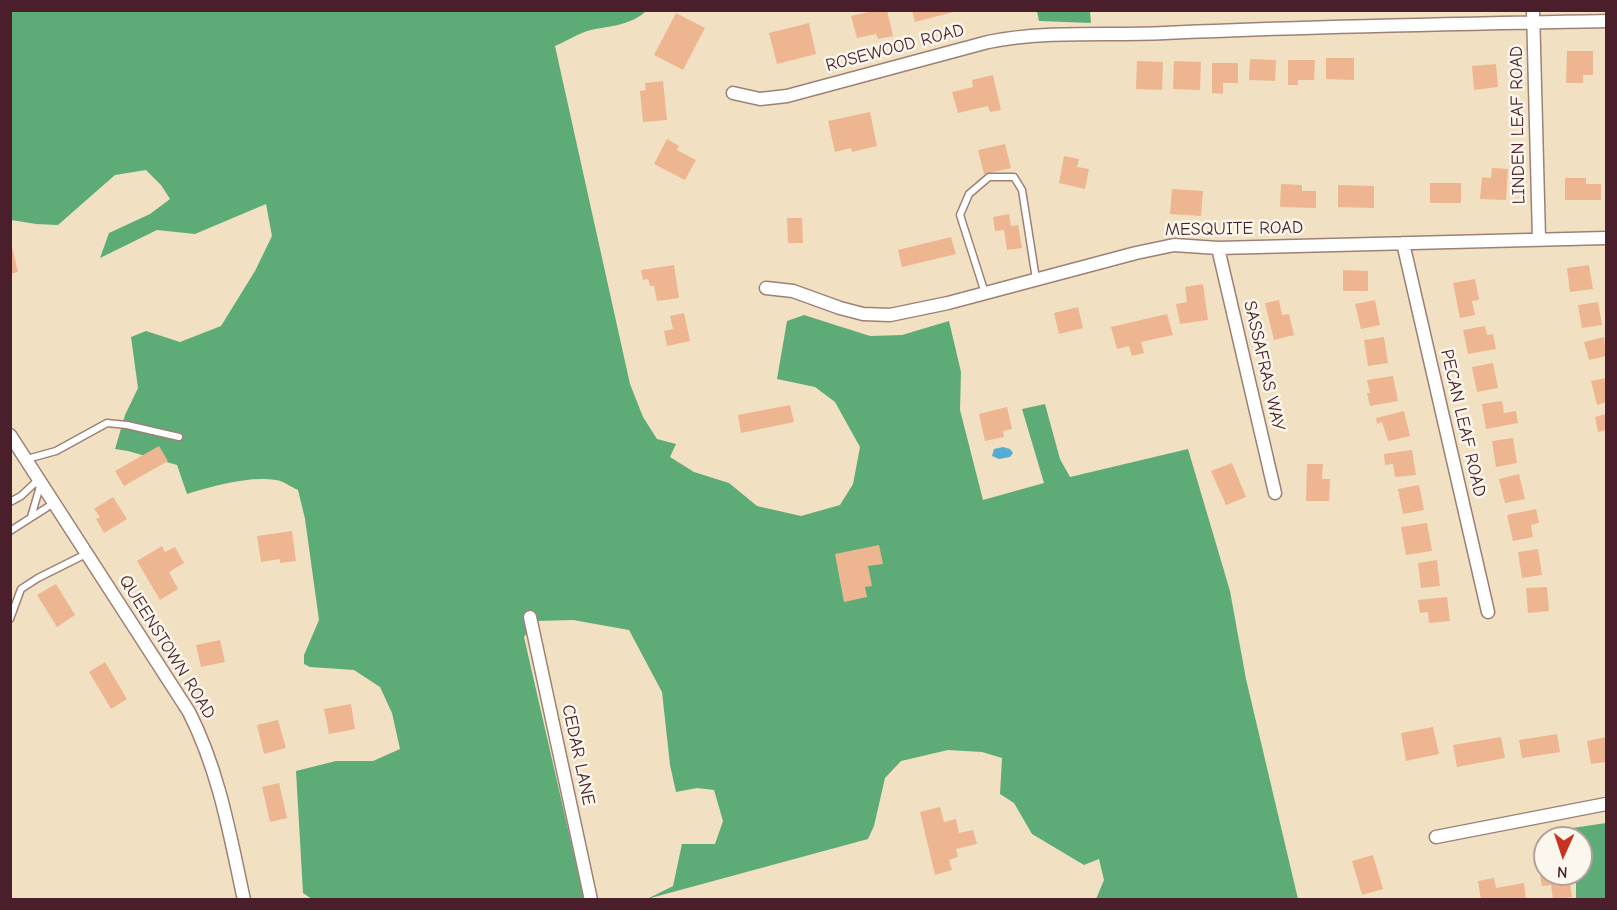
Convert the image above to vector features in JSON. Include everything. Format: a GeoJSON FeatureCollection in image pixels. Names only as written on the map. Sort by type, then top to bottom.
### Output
{"type":"FeatureCollection","features":[{"type":"Feature","properties":{"kind":"street","name":"ROSEWOOD ROAD"},"geometry":{"type":"LineString","coordinates":[[733,93],[760,99],[787,96],[988,42],[1044,34],[1127,35],[1533,16],[1606,21]]}},
{"type":"Feature","properties":{"kind":"street","name":"LINDEN LEAF ROAD"},"geometry":{"type":"LineString","coordinates":[[1533,16],[1539,239]]}},
{"type":"Feature","properties":{"kind":"street","name":"MESQUITE ROAD"},"geometry":{"type":"LineString","coordinates":[[766,288],[793,291],[863,314],[890,315],[919,310],[1174,245],[1218,248],[1606,238]]}},
{"type":"Feature","properties":{"kind":"street","name":"PECAN LEAF ROAD"},"geometry":{"type":"LineString","coordinates":[[1403,243],[1488,612]]}},
{"type":"Feature","properties":{"kind":"street","name":"SASSAFRAS WAY"},"geometry":{"type":"LineString","coordinates":[[1218,248],[1275,493]]}},
{"type":"Feature","properties":{"kind":"street","name":"QUEENSTOWN ROAD"},"geometry":{"type":"LineString","coordinates":[[10,435],[189,712],[202,737],[220,791],[244,900]]}},
{"type":"Feature","properties":{"kind":"street","name":"CEDAR LANE"},"geometry":{"type":"LineString","coordinates":[[530,617],[591,900]]}},
{"type":"Feature","properties":{"kind":"street"},"geometry":{"type":"LineString","coordinates":[[1436,837],[1606,804]]}},
{"type":"Feature","properties":{"kind":"lane"},"geometry":{"type":"LineString","coordinates":[[985,293],[960,215],[969,194],[989,177],[1014,177],[1022,190],[1036,279]]}},
{"type":"Feature","properties":{"kind":"lane"},"geometry":{"type":"LineString","coordinates":[[26,459],[56,451],[107,423],[127,425],[179,437]]}},
{"type":"Feature","properties":{"kind":"lane"},"geometry":{"type":"LineString","coordinates":[[10,502],[40,481]]}},
{"type":"Feature","properties":{"kind":"lane"},"geometry":{"type":"LineString","coordinates":[[31,518],[40,481]]}},
{"type":"Feature","properties":{"kind":"lane"},"geometry":{"type":"LineString","coordinates":[[10,531],[54,503]]}},
{"type":"Feature","properties":{"kind":"lane"},"geometry":{"type":"LineString","coordinates":[[10,619],[21,590],[38,578],[86,553]]}},
{"type":"Feature","properties":{"kind":"green space"},"geometry":{"type":"Polygon","coordinates":[[[10,11],[646,11],[627,22],[586,31],[555,46],[630,384],[643,417],[657,439],[676,444],[670,457],[694,472],[729,483],[757,506],[801,516],[840,505],[853,484],[860,447],[835,402],[815,387],[777,379],[787,321],[804,315],[870,336],[902,335],[949,321],[961,372],[960,410],[983,500],[1044,483],[1022,409],[1045,404],[1060,459],[1070,477],[1188,449],[1230,591],[1246,679],[1298,899],[1096,899],[1104,880],[1099,859],[1084,865],[1032,834],[1014,803],[1000,794],[1002,758],[982,752],[948,750],[901,761],[885,778],[874,826],[868,839],[647,899],[673,886],[682,844],[715,844],[723,821],[714,790],[697,788],[676,792],[670,765],[662,692],[629,630],[573,620],[536,621],[524,637],[584,899],[312,899],[303,893],[296,771],[336,761],[373,761],[400,749],[392,713],[380,687],[354,670],[310,667],[304,664],[304,655],[319,620],[305,519],[298,490],[279,481],[254,479],[231,482],[187,494],[177,465],[115,449],[125,415],[138,388],[131,337],[146,331],[180,342],[221,326],[255,271],[272,236],[266,204],[195,234],[157,230],[100,258],[109,233],[150,214],[170,199],[161,185],[146,170],[115,175],[58,225],[11,220],[10,11]]]}},
{"type":"Feature","properties":{"kind":"green space"},"geometry":{"type":"Polygon","coordinates":[[[1037,11],[1090,11],[1091,23],[1039,21],[1037,11]]]}},
{"type":"Feature","properties":{"kind":"green space"},"geometry":{"type":"Polygon","coordinates":[[[1606,823],[1606,899],[1576,899],[1576,886],[1593,886],[1593,826],[1586,826],[1606,823]]]}},
{"type":"Feature","properties":{"kind":"water"},"geometry":{"type":"Polygon","coordinates":[[[1003,447],[1010,449],[1013,453],[1010,457],[999,459],[992,456],[994,449],[1003,447]]]}},
{"type":"Feature","properties":{"kind":"building"},"geometry":{"type":"Polygon","coordinates":[[[887,10],[893,36],[878,39],[876,34],[857,38],[851,16],[887,10]]]}},
{"type":"Feature","properties":{"kind":"building"},"geometry":{"type":"Polygon","coordinates":[[[912,10],[957,10],[957,11],[915,22],[912,10]]]}},
{"type":"Feature","properties":{"kind":"building"},"geometry":{"type":"Polygon","coordinates":[[[676,13],[705,28],[683,70],[654,55],[676,13]]]}},
{"type":"Feature","properties":{"kind":"building"},"geometry":{"type":"Polygon","coordinates":[[[809,23],[816,54],[777,64],[769,33],[809,23]]]}},
{"type":"Feature","properties":{"kind":"building"},"geometry":{"type":"Polygon","coordinates":[[[1567,51],[1593,51],[1593,75],[1583,75],[1583,83],[1566,83],[1567,51]]]}},
{"type":"Feature","properties":{"kind":"building"},"geometry":{"type":"Polygon","coordinates":[[[1326,58],[1354,58],[1354,80],[1326,79],[1326,58]]]}},
{"type":"Feature","properties":{"kind":"building"},"geometry":{"type":"Polygon","coordinates":[[[1250,59],[1276,60],[1275,81],[1249,80],[1250,59]]]}},
{"type":"Feature","properties":{"kind":"building"},"geometry":{"type":"Polygon","coordinates":[[[1288,60],[1315,60],[1314,80],[1298,80],[1298,85],[1288,85],[1288,60]]]}},
{"type":"Feature","properties":{"kind":"building"},"geometry":{"type":"Polygon","coordinates":[[[1137,61],[1163,62],[1162,90],[1136,89],[1137,61]]]}},
{"type":"Feature","properties":{"kind":"building"},"geometry":{"type":"Polygon","coordinates":[[[1174,61],[1201,62],[1200,90],[1173,89],[1174,61]]]}},
{"type":"Feature","properties":{"kind":"building"},"geometry":{"type":"Polygon","coordinates":[[[1212,63],[1238,63],[1238,83],[1223,83],[1223,94],[1212,93],[1212,63]]]}},
{"type":"Feature","properties":{"kind":"building"},"geometry":{"type":"Polygon","coordinates":[[[1496,64],[1498,87],[1474,90],[1472,66],[1496,64]]]}},
{"type":"Feature","properties":{"kind":"building"},"geometry":{"type":"Polygon","coordinates":[[[993,75],[1001,110],[990,112],[988,106],[958,113],[952,92],[973,87],[972,80],[993,75]]]}},
{"type":"Feature","properties":{"kind":"building"},"geometry":{"type":"Polygon","coordinates":[[[663,81],[667,120],[643,122],[640,91],[646,90],[645,83],[663,81]]]}},
{"type":"Feature","properties":{"kind":"building"},"geometry":{"type":"Polygon","coordinates":[[[870,112],[877,146],[852,152],[851,148],[835,152],[828,121],[870,112]]]}},
{"type":"Feature","properties":{"kind":"building"},"geometry":{"type":"Polygon","coordinates":[[[667,139],[679,146],[677,150],[696,160],[685,180],[654,164],[667,139]]]}},
{"type":"Feature","properties":{"kind":"building"},"geometry":{"type":"Polygon","coordinates":[[[1005,144],[1011,168],[984,174],[978,150],[1005,144]]]}},
{"type":"Feature","properties":{"kind":"building"},"geometry":{"type":"Polygon","coordinates":[[[1064,156],[1079,159],[1077,167],[1089,169],[1085,189],[1059,183],[1064,156]]]}},
{"type":"Feature","properties":{"kind":"building"},"geometry":{"type":"Polygon","coordinates":[[[1492,168],[1508,169],[1506,200],[1480,199],[1482,177],[1491,178],[1492,168]]]}},
{"type":"Feature","properties":{"kind":"building"},"geometry":{"type":"Polygon","coordinates":[[[1565,178],[1586,178],[1586,184],[1601,184],[1601,200],[1565,200],[1565,178]]]}},
{"type":"Feature","properties":{"kind":"building"},"geometry":{"type":"Polygon","coordinates":[[[1430,183],[1461,183],[1461,203],[1430,203],[1430,183]]]}},
{"type":"Feature","properties":{"kind":"building"},"geometry":{"type":"Polygon","coordinates":[[[1281,184],[1302,185],[1302,191],[1316,191],[1316,208],[1280,207],[1281,184]]]}},
{"type":"Feature","properties":{"kind":"building"},"geometry":{"type":"Polygon","coordinates":[[[1338,185],[1374,186],[1374,208],[1338,207],[1338,185]]]}},
{"type":"Feature","properties":{"kind":"building"},"geometry":{"type":"Polygon","coordinates":[[[1172,189],[1203,191],[1201,216],[1170,214],[1172,189]]]}},
{"type":"Feature","properties":{"kind":"building"},"geometry":{"type":"Polygon","coordinates":[[[1009,214],[1011,226],[1018,225],[1022,248],[1007,250],[1004,230],[995,231],[993,217],[1009,214]]]}},
{"type":"Feature","properties":{"kind":"building"},"geometry":{"type":"Polygon","coordinates":[[[787,218],[802,218],[803,243],[788,243],[787,218]]]}},
{"type":"Feature","properties":{"kind":"building"},"geometry":{"type":"Polygon","coordinates":[[[951,237],[956,254],[902,267],[898,250],[951,237]]]}},
{"type":"Feature","properties":{"kind":"building"},"geometry":{"type":"Polygon","coordinates":[[[10,244],[18,272],[10,274],[10,244]]]}},
{"type":"Feature","properties":{"kind":"building"},"geometry":{"type":"Polygon","coordinates":[[[674,265],[679,298],[657,301],[654,286],[650,286],[648,279],[643,280],[641,270],[674,265]]]}},
{"type":"Feature","properties":{"kind":"building"},"geometry":{"type":"Polygon","coordinates":[[[1589,265],[1593,289],[1570,292],[1567,268],[1589,265]]]}},
{"type":"Feature","properties":{"kind":"building"},"geometry":{"type":"Polygon","coordinates":[[[1343,270],[1368,271],[1368,291],[1343,291],[1343,270]]]}},
{"type":"Feature","properties":{"kind":"building"},"geometry":{"type":"Polygon","coordinates":[[[1475,279],[1479,300],[1472,301],[1475,315],[1460,318],[1453,283],[1475,279]]]}},
{"type":"Feature","properties":{"kind":"building"},"geometry":{"type":"Polygon","coordinates":[[[1203,284],[1208,320],[1180,324],[1176,304],[1187,302],[1185,287],[1203,284]]]}},
{"type":"Feature","properties":{"kind":"building"},"geometry":{"type":"Polygon","coordinates":[[[1279,300],[1282,315],[1289,314],[1294,335],[1274,340],[1265,303],[1279,300]]]}},
{"type":"Feature","properties":{"kind":"building"},"geometry":{"type":"Polygon","coordinates":[[[1375,300],[1380,325],[1361,329],[1355,304],[1375,300]]]}},
{"type":"Feature","properties":{"kind":"building"},"geometry":{"type":"Polygon","coordinates":[[[1598,302],[1602,325],[1582,328],[1578,305],[1598,302]]]}},
{"type":"Feature","properties":{"kind":"building"},"geometry":{"type":"Polygon","coordinates":[[[1078,307],[1083,328],[1059,334],[1054,313],[1078,307]]]}},
{"type":"Feature","properties":{"kind":"building"},"geometry":{"type":"Polygon","coordinates":[[[684,313],[690,341],[667,346],[664,331],[673,329],[670,316],[684,313]]]}},
{"type":"Feature","properties":{"kind":"building"},"geometry":{"type":"Polygon","coordinates":[[[1167,314],[1173,335],[1141,342],[1144,353],[1132,356],[1129,346],[1117,349],[1111,327],[1167,314]]]}},
{"type":"Feature","properties":{"kind":"building"},"geometry":{"type":"Polygon","coordinates":[[[1485,326],[1487,335],[1493,334],[1496,349],[1468,354],[1463,330],[1485,326]]]}},
{"type":"Feature","properties":{"kind":"building"},"geometry":{"type":"Polygon","coordinates":[[[1384,337],[1388,363],[1368,366],[1364,340],[1384,337]]]}},
{"type":"Feature","properties":{"kind":"building"},"geometry":{"type":"Polygon","coordinates":[[[1604,337],[1606,356],[1589,360],[1584,342],[1604,337]]]}},
{"type":"Feature","properties":{"kind":"building"},"geometry":{"type":"Polygon","coordinates":[[[1493,363],[1498,388],[1477,392],[1472,367],[1493,363]]]}},
{"type":"Feature","properties":{"kind":"building"},"geometry":{"type":"Polygon","coordinates":[[[1393,376],[1398,401],[1370,406],[1367,380],[1393,376]]]}},
{"type":"Feature","properties":{"kind":"building"},"geometry":{"type":"Polygon","coordinates":[[[1606,378],[1606,402],[1597,405],[1591,381],[1606,378]]]}},
{"type":"Feature","properties":{"kind":"building"},"geometry":{"type":"Polygon","coordinates":[[[1502,401],[1504,413],[1516,411],[1518,423],[1486,429],[1482,404],[1502,401]]]}},
{"type":"Feature","properties":{"kind":"building"},"geometry":{"type":"Polygon","coordinates":[[[790,405],[794,422],[741,433],[738,415],[790,405]]]}},
{"type":"Feature","properties":{"kind":"building"},"geometry":{"type":"Polygon","coordinates":[[[1007,407],[1012,429],[1003,431],[1004,437],[985,441],[979,414],[1007,407]]]}},
{"type":"Feature","properties":{"kind":"building"},"geometry":{"type":"Polygon","coordinates":[[[1404,411],[1410,436],[1388,441],[1382,422],[1377,424],[1376,418],[1404,411]]]}},
{"type":"Feature","properties":{"kind":"building"},"geometry":{"type":"Polygon","coordinates":[[[1606,414],[1606,430],[1598,432],[1595,417],[1606,414]]]}},
{"type":"Feature","properties":{"kind":"building"},"geometry":{"type":"Polygon","coordinates":[[[1513,438],[1517,463],[1496,467],[1492,441],[1513,438]]]}},
{"type":"Feature","properties":{"kind":"building"},"geometry":{"type":"Polygon","coordinates":[[[159,446],[168,461],[124,486],[115,471],[159,446]]]}},
{"type":"Feature","properties":{"kind":"building"},"geometry":{"type":"Polygon","coordinates":[[[1412,450],[1416,475],[1395,477],[1393,464],[1385,465],[1384,454],[1412,450]]]}},
{"type":"Feature","properties":{"kind":"building"},"geometry":{"type":"Polygon","coordinates":[[[1232,463],[1246,497],[1226,505],[1211,471],[1232,463]]]}},
{"type":"Feature","properties":{"kind":"building"},"geometry":{"type":"Polygon","coordinates":[[[1307,464],[1323,464],[1322,479],[1330,479],[1329,501],[1306,501],[1307,464]]]}},
{"type":"Feature","properties":{"kind":"building"},"geometry":{"type":"Polygon","coordinates":[[[1519,474],[1525,499],[1505,503],[1499,479],[1519,474]]]}},
{"type":"Feature","properties":{"kind":"building"},"geometry":{"type":"Polygon","coordinates":[[[1419,485],[1424,510],[1403,514],[1398,489],[1419,485]]]}},
{"type":"Feature","properties":{"kind":"building"},"geometry":{"type":"Polygon","coordinates":[[[113,497],[127,519],[104,533],[96,519],[100,517],[94,509],[113,497]]]}},
{"type":"Feature","properties":{"kind":"building"},"geometry":{"type":"Polygon","coordinates":[[[1536,509],[1539,523],[1531,525],[1533,537],[1513,541],[1507,515],[1536,509]]]}},
{"type":"Feature","properties":{"kind":"building"},"geometry":{"type":"Polygon","coordinates":[[[1427,523],[1432,551],[1406,555],[1401,527],[1427,523]]]}},
{"type":"Feature","properties":{"kind":"building"},"geometry":{"type":"Polygon","coordinates":[[[292,531],[296,561],[280,563],[280,559],[261,562],[257,536],[292,531]]]}},
{"type":"Feature","properties":{"kind":"building"},"geometry":{"type":"Polygon","coordinates":[[[879,545],[883,564],[868,566],[872,586],[865,587],[867,597],[844,602],[835,554],[879,545]]]}},
{"type":"Feature","properties":{"kind":"building"},"geometry":{"type":"Polygon","coordinates":[[[162,546],[165,552],[175,547],[184,563],[169,572],[178,589],[160,600],[137,561],[162,546]]]}},
{"type":"Feature","properties":{"kind":"building"},"geometry":{"type":"Polygon","coordinates":[[[1538,549],[1542,575],[1522,578],[1518,552],[1538,549]]]}},
{"type":"Feature","properties":{"kind":"building"},"geometry":{"type":"Polygon","coordinates":[[[1437,560],[1440,586],[1421,588],[1418,563],[1437,560]]]}},
{"type":"Feature","properties":{"kind":"building"},"geometry":{"type":"Polygon","coordinates":[[[56,584],[75,615],[57,627],[37,595],[56,584]]]}},
{"type":"Feature","properties":{"kind":"building"},"geometry":{"type":"Polygon","coordinates":[[[1547,587],[1549,611],[1528,613],[1526,588],[1547,587]]]}},
{"type":"Feature","properties":{"kind":"building"},"geometry":{"type":"Polygon","coordinates":[[[1447,597],[1450,621],[1429,623],[1428,612],[1420,613],[1418,600],[1447,597]]]}},
{"type":"Feature","properties":{"kind":"building"},"geometry":{"type":"Polygon","coordinates":[[[220,640],[225,662],[201,667],[196,645],[220,640]]]}},
{"type":"Feature","properties":{"kind":"building"},"geometry":{"type":"Polygon","coordinates":[[[105,662],[127,699],[111,709],[89,672],[105,662]]]}},
{"type":"Feature","properties":{"kind":"building"},"geometry":{"type":"Polygon","coordinates":[[[351,704],[355,729],[329,734],[324,709],[351,704]]]}},
{"type":"Feature","properties":{"kind":"building"},"geometry":{"type":"Polygon","coordinates":[[[278,720],[286,748],[264,754],[257,725],[278,720]]]}},
{"type":"Feature","properties":{"kind":"building"},"geometry":{"type":"Polygon","coordinates":[[[1433,727],[1439,754],[1406,761],[1401,733],[1433,727]]]}},
{"type":"Feature","properties":{"kind":"building"},"geometry":{"type":"Polygon","coordinates":[[[1557,734],[1560,752],[1522,758],[1519,740],[1557,734]]]}},
{"type":"Feature","properties":{"kind":"building"},"geometry":{"type":"Polygon","coordinates":[[[1501,737],[1505,758],[1457,767],[1453,745],[1501,737]]]}},
{"type":"Feature","properties":{"kind":"building"},"geometry":{"type":"Polygon","coordinates":[[[1606,737],[1606,762],[1591,764],[1587,741],[1606,737]]]}},
{"type":"Feature","properties":{"kind":"building"},"geometry":{"type":"Polygon","coordinates":[[[279,783],[287,818],[270,822],[262,787],[279,783]]]}},
{"type":"Feature","properties":{"kind":"building"},"geometry":{"type":"Polygon","coordinates":[[[940,807],[944,822],[956,819],[959,833],[973,830],[977,844],[956,849],[958,857],[949,860],[952,870],[935,875],[920,812],[940,807]]]}},
{"type":"Feature","properties":{"kind":"building"},"geometry":{"type":"Polygon","coordinates":[[[1373,855],[1383,889],[1362,895],[1352,861],[1373,855]]]}},
{"type":"Feature","properties":{"kind":"building"},"geometry":{"type":"Polygon","coordinates":[[[1494,878],[1496,888],[1524,883],[1526,900],[1481,900],[1478,881],[1494,878]]]}},
{"type":"Feature","properties":{"kind":"building"},"geometry":{"type":"Polygon","coordinates":[[[1551,886],[1570,886],[1572,897],[1553,900],[1551,886]]]}}]}
